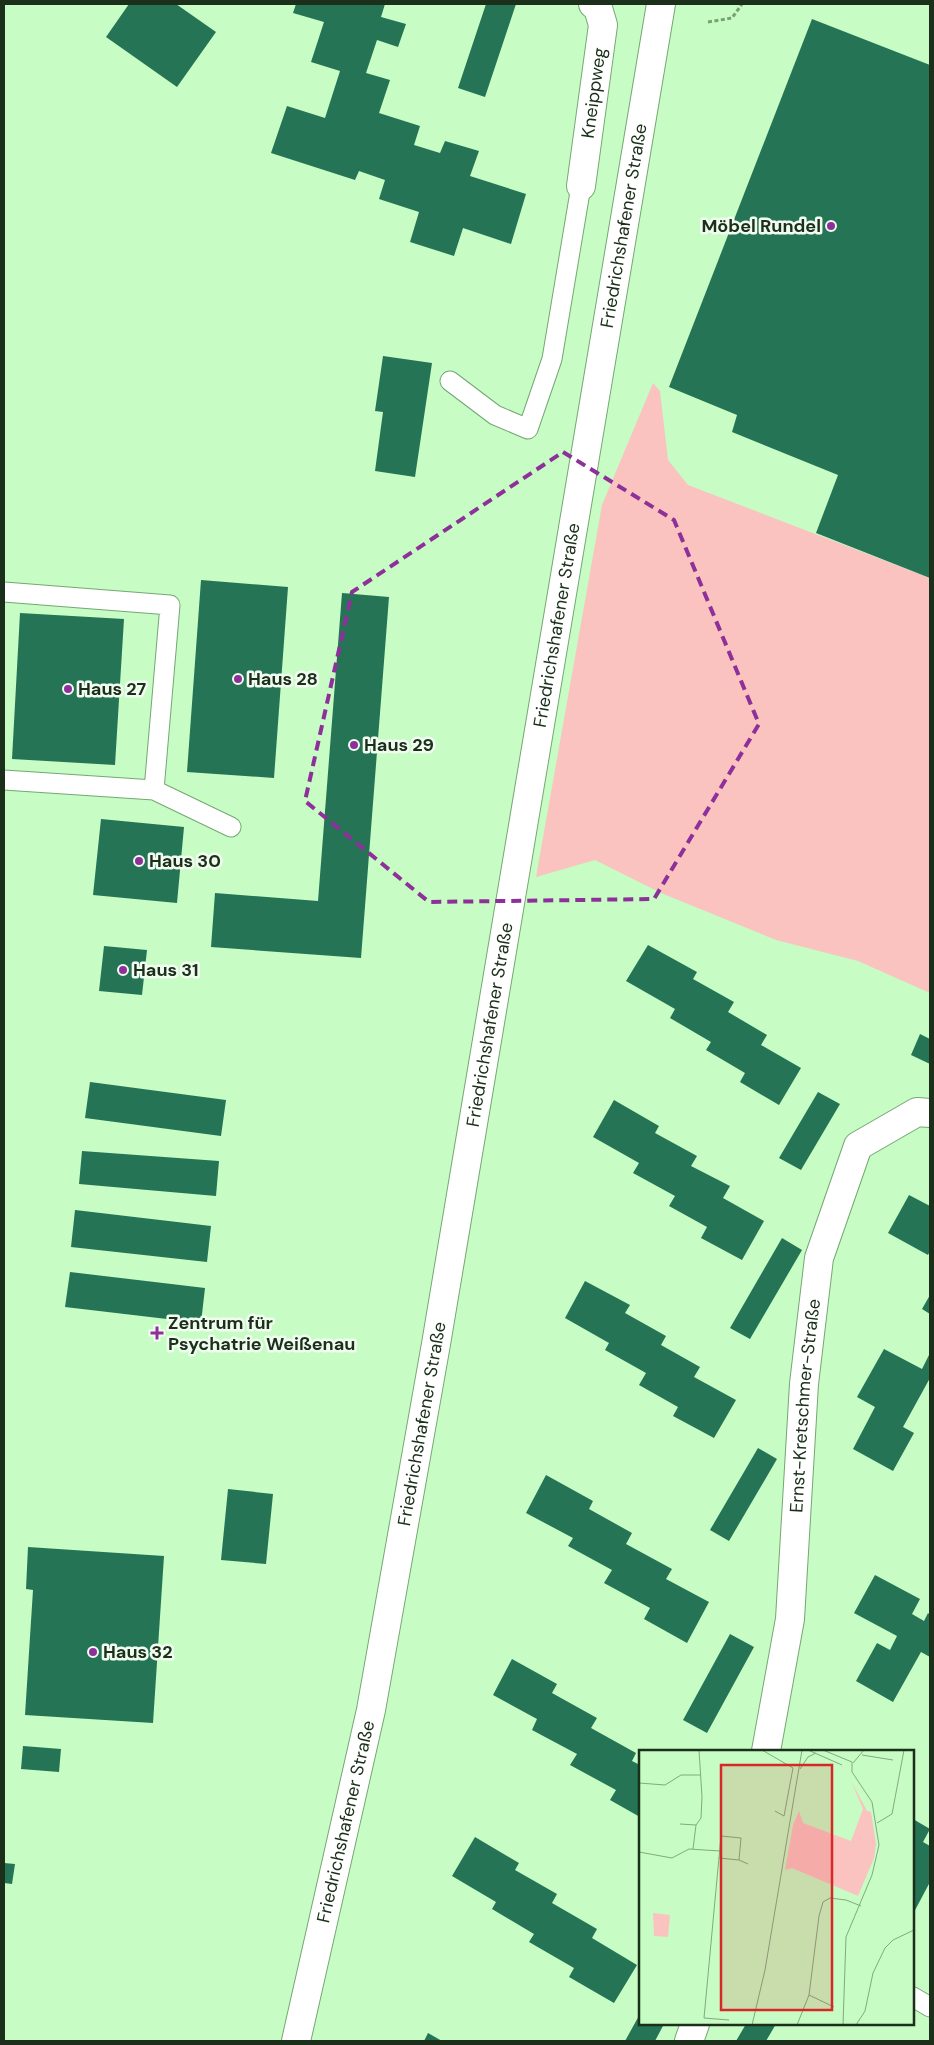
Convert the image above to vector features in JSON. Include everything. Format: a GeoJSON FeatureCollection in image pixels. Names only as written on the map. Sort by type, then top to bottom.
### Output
{"type":"FeatureCollection","features":[{"type":"Feature","properties":{"kind":"main road","name":"Kneippweg"},"geometry":{"type":"LineString","coordinates":[[581,186],[603,25],[598,8],[594,4]]}},
{"type":"Feature","properties":{"kind":"main road","name":"Friedrichshafener Straße"},"geometry":{"type":"LineString","coordinates":[[296,2041],[370,1710],[429,1382],[661,4]]}},
{"type":"Feature","properties":{"kind":"main road"},"geometry":{"type":"LineString","coordinates":[[653,51],[680,4]]}},
{"type":"Feature","properties":{"kind":"main road","name":"Ernst-Kretschmer-Straße"},"geometry":{"type":"LineString","coordinates":[[766,1750],[790,1618],[804,1384],[819,1258],[858,1146],[918,1112],[930,1113]]}},
{"type":"Feature","properties":{"kind":"main road"},"geometry":{"type":"LineString","coordinates":[[689,2041],[695,2025]]}},
{"type":"Feature","properties":{"kind":"lane"},"geometry":{"type":"LineString","coordinates":[[450,381],[495,415],[528,429],[552,358],[581,186]]}},
{"type":"Feature","properties":{"kind":"lane"},"geometry":{"type":"LineString","coordinates":[[4,592],[170,605],[154,790]]}},
{"type":"Feature","properties":{"kind":"lane"},"geometry":{"type":"LineString","coordinates":[[4,780],[154,790],[231,827]]}},
{"type":"Feature","properties":{"kind":"lane"},"geometry":{"type":"LineString","coordinates":[[914,1998],[930,2007]]}},
{"type":"Feature","properties":{"kind":"path"},"geometry":{"type":"LineString","coordinates":[[708,22],[732,18],[742,4]]}},
{"type":"Feature","properties":{"kind":"highlighted area"},"geometry":{"type":"Polygon","coordinates":[[[563,452],[674,520],[759,724],[654,899],[429,902],[305,801],[352,592],[563,452]]]}},
{"type":"Feature","properties":{"kind":"shaded area"},"geometry":{"type":"Polygon","coordinates":[[[653,383],[660,391],[668,460],[688,485],[930,578],[930,993],[858,961],[776,940],[661,893],[595,860],[536,877],[602,505],[653,383]]]}},
{"type":"Feature","properties":{"kind":"building"},"geometry":{"type":"Polygon","coordinates":[[[129,4],[176,4],[216,32],[177,87],[106,37],[129,4]]]}},
{"type":"Feature","properties":{"kind":"building"},"geometry":{"type":"Polygon","coordinates":[[[296,4],[385,4],[381,17],[406,24],[398,47],[377,40],[366,73],[390,80],[379,113],[420,126],[414,145],[440,153],[445,141],[479,151],[470,176],[526,194],[511,244],[463,228],[454,256],[410,242],[419,212],[379,199],[385,180],[359,171],[355,180],[271,153],[287,106],[325,118],[340,71],[311,62],[324,22],[293,13],[296,4]]]}},
{"type":"Feature","properties":{"kind":"building"},"geometry":{"type":"Polygon","coordinates":[[[486,4],[516,4],[485,97],[458,88],[486,4]]]}},
{"type":"Feature","properties":{"kind":"building","name":"Möbel Rundel"},"geometry":{"type":"Polygon","coordinates":[[[812,19],[930,65],[930,578],[816,533],[838,475],[732,432],[737,415],[669,387],[812,19]]]}},
{"type":"Feature","properties":{"kind":"building"},"geometry":{"type":"Polygon","coordinates":[[[383,356],[432,363],[415,477],[375,471],[383,412],[375,411],[383,356]]]}},
{"type":"Feature","properties":{"kind":"building","name":"Haus 28"},"geometry":{"type":"Polygon","coordinates":[[[201,580],[288,587],[274,778],[187,772],[201,580]]]}},
{"type":"Feature","properties":{"kind":"building","name":"Haus 29"},"geometry":{"type":"Polygon","coordinates":[[[342,593],[389,597],[361,958],[211,947],[215,893],[318,901],[342,593]]]}},
{"type":"Feature","properties":{"kind":"building","name":"Haus 27"},"geometry":{"type":"Polygon","coordinates":[[[20,613],[124,619],[115,765],[12,759],[20,613]]]}},
{"type":"Feature","properties":{"kind":"building","name":"Haus 30"},"geometry":{"type":"Polygon","coordinates":[[[101,819],[184,827],[177,903],[93,895],[101,819]]]}},
{"type":"Feature","properties":{"kind":"building"},"geometry":{"type":"Polygon","coordinates":[[[648,945],[697,972],[693,979],[734,1002],[728,1012],[767,1035],[761,1045],[801,1068],[779,1105],[740,1082],[745,1073],[706,1050],[711,1042],[670,1018],[675,1009],[626,981],[648,945]]]}},
{"type":"Feature","properties":{"kind":"building","name":"Haus 31"},"geometry":{"type":"Polygon","coordinates":[[[104,946],[147,950],[142,995],[99,991],[104,946]]]}},
{"type":"Feature","properties":{"kind":"building"},"geometry":{"type":"Polygon","coordinates":[[[920,1034],[930,1039],[930,1064],[911,1055],[920,1034]]]}},
{"type":"Feature","properties":{"kind":"building"},"geometry":{"type":"Polygon","coordinates":[[[90,1082],[226,1100],[221,1136],[85,1118],[90,1082]]]}},
{"type":"Feature","properties":{"kind":"building"},"geometry":{"type":"Polygon","coordinates":[[[818,1092],[840,1104],[801,1170],[779,1158],[818,1092]]]}},
{"type":"Feature","properties":{"kind":"building"},"geometry":{"type":"Polygon","coordinates":[[[614,1100],[659,1126],[655,1133],[697,1156],[691,1166],[730,1186],[723,1198],[764,1221],[742,1260],[701,1238],[707,1227],[669,1206],[675,1196],[633,1173],[639,1163],[593,1137],[614,1100]]]}},
{"type":"Feature","properties":{"kind":"building"},"geometry":{"type":"Polygon","coordinates":[[[82,1151],[219,1161],[216,1196],[79,1184],[82,1151]]]}},
{"type":"Feature","properties":{"kind":"building"},"geometry":{"type":"Polygon","coordinates":[[[909,1195],[930,1206],[930,1251],[928,1255],[888,1233],[909,1195]]]}},
{"type":"Feature","properties":{"kind":"building"},"geometry":{"type":"Polygon","coordinates":[[[75,1210],[211,1226],[207,1262],[71,1247],[75,1210]]]}},
{"type":"Feature","properties":{"kind":"building"},"geometry":{"type":"Polygon","coordinates":[[[782,1238],[802,1250],[750,1339],[730,1328],[782,1238]]]}},
{"type":"Feature","properties":{"kind":"building"},"geometry":{"type":"Polygon","coordinates":[[[70,1272],[205,1288],[201,1323],[65,1307],[70,1272]]]}},
{"type":"Feature","properties":{"kind":"building"},"geometry":{"type":"Polygon","coordinates":[[[585,1281],[630,1305],[625,1313],[666,1336],[661,1345],[700,1367],[694,1377],[736,1400],[714,1438],[673,1416],[678,1407],[639,1385],[646,1373],[605,1350],[609,1343],[565,1318],[585,1281]]]}},
{"type":"Feature","properties":{"kind":"building"},"geometry":{"type":"Polygon","coordinates":[[[930,1295],[930,1314],[922,1309],[930,1295]]]}},
{"type":"Feature","properties":{"kind":"building"},"geometry":{"type":"Polygon","coordinates":[[[884,1349],[922,1369],[930,1353],[930,1378],[903,1427],[914,1433],[893,1471],[853,1449],[875,1407],[857,1397],[884,1349]]]}},
{"type":"Feature","properties":{"kind":"building"},"geometry":{"type":"Polygon","coordinates":[[[758,1448],[777,1459],[729,1541],[710,1530],[758,1448]]]}},
{"type":"Feature","properties":{"kind":"building"},"geometry":{"type":"Polygon","coordinates":[[[546,1475],[593,1501],[589,1509],[632,1533],[626,1544],[672,1569],[666,1579],[709,1602],[687,1643],[644,1619],[650,1608],[604,1583],[612,1570],[568,1546],[573,1538],[526,1513],[546,1475]]]}},
{"type":"Feature","properties":{"kind":"building"},"geometry":{"type":"Polygon","coordinates":[[[228,1489],[273,1494],[266,1564],[221,1560],[228,1489]]]}},
{"type":"Feature","properties":{"kind":"building","name":"Haus 32"},"geometry":{"type":"Polygon","coordinates":[[[28,1547],[164,1556],[153,1723],[25,1715],[33,1590],[26,1589],[28,1547]]]}},
{"type":"Feature","properties":{"kind":"building"},"geometry":{"type":"Polygon","coordinates":[[[875,1575],[920,1599],[912,1614],[924,1621],[928,1613],[930,1615],[930,1657],[921,1652],[893,1702],[856,1681],[877,1643],[890,1650],[897,1636],[854,1613],[875,1575]]]}},
{"type":"Feature","properties":{"kind":"building"},"geometry":{"type":"Polygon","coordinates":[[[730,1634],[754,1647],[707,1733],[683,1720],[730,1634]]]}},
{"type":"Feature","properties":{"kind":"building"},"geometry":{"type":"Polygon","coordinates":[[[512,1659],[557,1684],[552,1693],[597,1718],[591,1728],[636,1753],[632,1761],[639,1764],[639,1816],[610,1800],[616,1790],[570,1765],[577,1754],[532,1730],[537,1719],[493,1695],[512,1659]]]}},
{"type":"Feature","properties":{"kind":"building"},"geometry":{"type":"Polygon","coordinates":[[[23,1746],[61,1749],[59,1772],[21,1769],[23,1746]]]}},
{"type":"Feature","properties":{"kind":"building"},"geometry":{"type":"Polygon","coordinates":[[[914,1820],[930,1829],[923,1842],[930,1846],[930,1882],[914,1912],[914,1820]]]}},
{"type":"Feature","properties":{"kind":"building"},"geometry":{"type":"Polygon","coordinates":[[[475,1837],[519,1863],[515,1870],[557,1894],[552,1903],[597,1929],[592,1938],[637,1965],[614,2003],[569,1977],[574,1968],[529,1942],[534,1934],[492,1909],[496,1902],[452,1876],[475,1837]]]}},
{"type":"Feature","properties":{"kind":"building"},"geometry":{"type":"Polygon","coordinates":[[[4,1863],[15,1864],[12,1884],[4,1883],[4,1863]]]}},
{"type":"Feature","properties":{"kind":"building"},"geometry":{"type":"Polygon","coordinates":[[[639,2016],[639,2025],[663,2025],[655,2041],[625,2041],[639,2016]]]}},
{"type":"Feature","properties":{"kind":"building"},"geometry":{"type":"Polygon","coordinates":[[[745,2025],[775,2025],[766,2041],[736,2041],[745,2025]]]}},
{"type":"Feature","properties":{"kind":"building"},"geometry":{"type":"Polygon","coordinates":[[[428,2033],[442,2041],[424,2041],[428,2033]]]}},
{"type":"Feature","properties":{"kind":"place","name":"Möbel Rundel"},"geometry":{"type":"Point","coordinates":[831,226]}},
{"type":"Feature","properties":{"kind":"place","name":"Haus 28"},"geometry":{"type":"Point","coordinates":[238,679]}},
{"type":"Feature","properties":{"kind":"place","name":"Haus 27"},"geometry":{"type":"Point","coordinates":[68,689]}},
{"type":"Feature","properties":{"kind":"place","name":"Haus 29"},"geometry":{"type":"Point","coordinates":[354,745]}},
{"type":"Feature","properties":{"kind":"place","name":"Haus 30"},"geometry":{"type":"Point","coordinates":[139,861]}},
{"type":"Feature","properties":{"kind":"place","name":"Haus 31"},"geometry":{"type":"Point","coordinates":[123,970]}},
{"type":"Feature","properties":{"kind":"place","name":"Zentrum für Psychatrie Weißenau"},"geometry":{"type":"Point","coordinates":[157,1333]}},
{"type":"Feature","properties":{"kind":"place","name":"Haus 32"},"geometry":{"type":"Point","coordinates":[93,1652]}}]}
